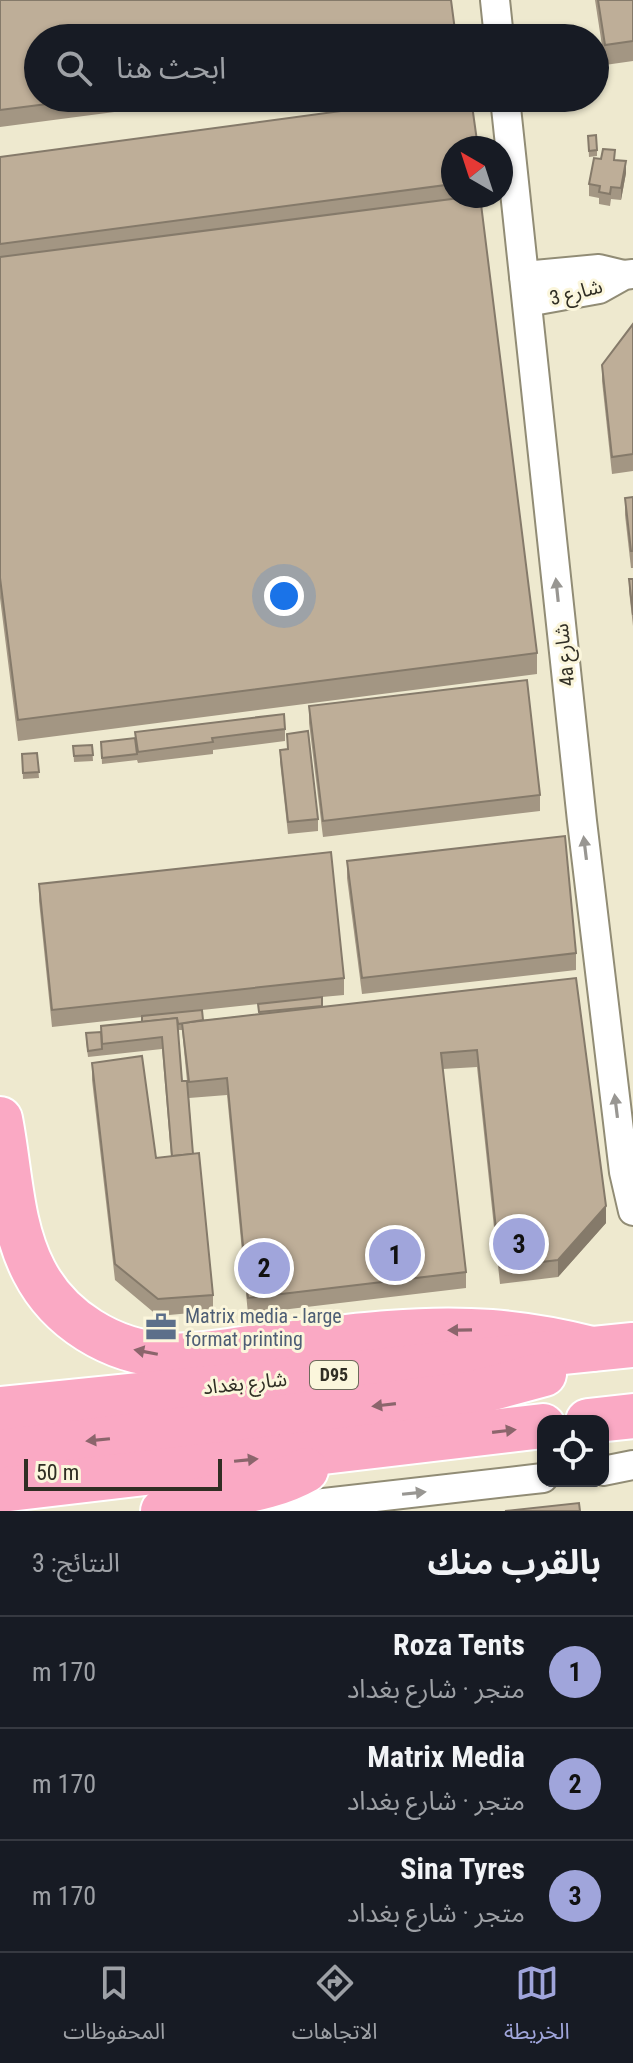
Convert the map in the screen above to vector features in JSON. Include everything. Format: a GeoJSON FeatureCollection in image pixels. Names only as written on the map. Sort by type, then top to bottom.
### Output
{"type":"FeatureCollection","features":[{"type":"Feature","properties":{"kind":"main road"},"geometry":{"type":"LineString","coordinates":[[0,1119],[19,1231],[35,1274],[49,1295],[72,1319],[124,1347],[144,1352],[187,1355],[387,1333],[468,1329],[613,1347]]}},
{"type":"Feature","properties":{"kind":"main road"},"geometry":{"type":"LineString","coordinates":[[2,1464],[474,1393],[535,1377],[613,1347]]}},
{"type":"Feature","properties":{"kind":"main road","name":"شارع بغداد"},"geometry":{"type":"LineString","coordinates":[[0,1409],[613,1347]]}},
{"type":"Feature","properties":{"kind":"main road"},"geometry":{"type":"LineString","coordinates":[[609,1419],[633,1416]]}},
{"type":"Feature","properties":{"kind":"main road"},"geometry":{"type":"LineString","coordinates":[[2,1464],[337,1450],[537,1427]]}},
{"type":"Feature","properties":{"kind":"main road"},"geometry":{"type":"LineString","coordinates":[[163,1511],[281,1482],[337,1450]]}},
{"type":"Feature","properties":{"kind":"street"},"geometry":{"type":"LineString","coordinates":[[495,0],[498,24]]}},
{"type":"Feature","properties":{"kind":"street","name":"4a شارع"},"geometry":{"type":"LineString","coordinates":[[507,112],[582,821],[624,1172],[633,1211]]}},
{"type":"Feature","properties":{"kind":"street","name":"شارع 3"},"geometry":{"type":"LineString","coordinates":[[526,289],[599,289],[628,274]]}},
{"type":"Feature","properties":{"kind":"street"},"geometry":{"type":"LineString","coordinates":[[609,1470],[633,1465]]}},
{"type":"Feature","properties":{"kind":"street"},"geometry":{"type":"LineString","coordinates":[[253,1511],[537,1479]]}},
{"type":"Feature","properties":{"kind":"building"},"geometry":{"type":"Polygon","coordinates":[[[0,0],[451,0],[454,24],[24,24],[24,107],[0,110],[0,0]]]}},
{"type":"Feature","properties":{"kind":"building"},"geometry":{"type":"Polygon","coordinates":[[[598,0],[633,0],[633,41],[609,44],[609,24],[602,24],[598,0]]]}},
{"type":"Feature","properties":{"kind":"building"},"geometry":{"type":"Polygon","coordinates":[[[333,112],[473,112],[476,136],[441,136],[441,186],[0,244],[0,157],[333,112]]]}},
{"type":"Feature","properties":{"kind":"building"},"geometry":{"type":"Polygon","coordinates":[[[596,135],[597,150],[589,151],[588,136],[596,135]]]}},
{"type":"Feature","properties":{"kind":"building"},"geometry":{"type":"Polygon","coordinates":[[[603,149],[615,150],[614,160],[626,161],[621,188],[611,187],[610,194],[599,192],[600,186],[589,184],[594,158],[601,159],[603,149]]]}},
{"type":"Feature","properties":{"kind":"building"},"geometry":{"type":"Polygon","coordinates":[[[441,200],[441,208],[481,208],[537,653],[18,720],[0,578],[0,257],[441,200]]]}},
{"type":"Feature","properties":{"kind":"building"},"geometry":{"type":"Polygon","coordinates":[[[633,324],[633,454],[612,457],[602,365],[633,324]]]}},
{"type":"Feature","properties":{"kind":"building"},"geometry":{"type":"Polygon","coordinates":[[[633,497],[633,551],[631,551],[625,498],[633,497]]]}},
{"type":"Feature","properties":{"kind":"building"},"geometry":{"type":"Polygon","coordinates":[[[629,579],[633,579],[633,615],[629,579]]]}},
{"type":"Feature","properties":{"kind":"building"},"geometry":{"type":"Polygon","coordinates":[[[527,680],[540,795],[323,821],[309,706],[527,680]]]}},
{"type":"Feature","properties":{"kind":"building"},"geometry":{"type":"Polygon","coordinates":[[[284,714],[285,729],[138,752],[135,732],[284,714]]]}},
{"type":"Feature","properties":{"kind":"building"},"geometry":{"type":"Polygon","coordinates":[[[308,731],[318,819],[288,822],[280,750],[288,749],[287,734],[308,731]]]}},
{"type":"Feature","properties":{"kind":"building"},"geometry":{"type":"Polygon","coordinates":[[[135,738],[137,754],[102,758],[101,742],[135,738]]]}},
{"type":"Feature","properties":{"kind":"building"},"geometry":{"type":"Polygon","coordinates":[[[92,745],[93,755],[74,756],[73,746],[92,745]]]}},
{"type":"Feature","properties":{"kind":"building"},"geometry":{"type":"Polygon","coordinates":[[[37,753],[39,772],[23,773],[22,754],[37,753]]]}},
{"type":"Feature","properties":{"kind":"building"},"geometry":{"type":"Polygon","coordinates":[[[565,836],[576,953],[362,978],[347,861],[565,836]]]}},
{"type":"Feature","properties":{"kind":"building"},"geometry":{"type":"Polygon","coordinates":[[[331,852],[344,978],[52,1010],[39,884],[331,852]]]}},
{"type":"Feature","properties":{"kind":"building"},"geometry":{"type":"Polygon","coordinates":[[[576,978],[606,1206],[558,1260],[500,1267],[477,1050],[441,1053],[466,1272],[248,1298],[227,1078],[189,1082],[182,1023],[576,978]]]}},
{"type":"Feature","properties":{"kind":"building"},"geometry":{"type":"Polygon","coordinates":[[[322,997],[322,1006],[259,1012],[258,1004],[322,997]]]}},
{"type":"Feature","properties":{"kind":"building"},"geometry":{"type":"Polygon","coordinates":[[[202,1010],[203,1020],[178,1024],[177,1018],[142,1022],[142,1016],[202,1010]]]}},
{"type":"Feature","properties":{"kind":"building"},"geometry":{"type":"Polygon","coordinates":[[[177,1018],[182,1081],[187,1081],[193,1154],[172,1156],[162,1037],[102,1044],[101,1026],[177,1018]]]}},
{"type":"Feature","properties":{"kind":"building"},"geometry":{"type":"Polygon","coordinates":[[[101,1032],[102,1049],[88,1051],[86,1033],[101,1032]]]}},
{"type":"Feature","properties":{"kind":"building"},"geometry":{"type":"Polygon","coordinates":[[[142,1056],[156,1158],[199,1153],[213,1295],[158,1299],[115,1264],[92,1063],[142,1056]]]}},
{"type":"Feature","properties":{"kind":"building"},"geometry":{"type":"Polygon","coordinates":[[[579,1503],[580,1511],[505,1511],[579,1503]]]}},
{"type":"Feature","properties":{"kind":"place","name":"Sina Tyres"},"geometry":{"type":"Point","coordinates":[519,1244]}},
{"type":"Feature","properties":{"kind":"place","name":"Roza Tents"},"geometry":{"type":"Point","coordinates":[395,1255]}},
{"type":"Feature","properties":{"kind":"place","name":"Matrix Media"},"geometry":{"type":"Point","coordinates":[264,1268]}},
{"type":"Feature","properties":{"kind":"place","name":"Matrix media - large format printing"},"geometry":{"type":"Point","coordinates":[161,1327]}}]}
